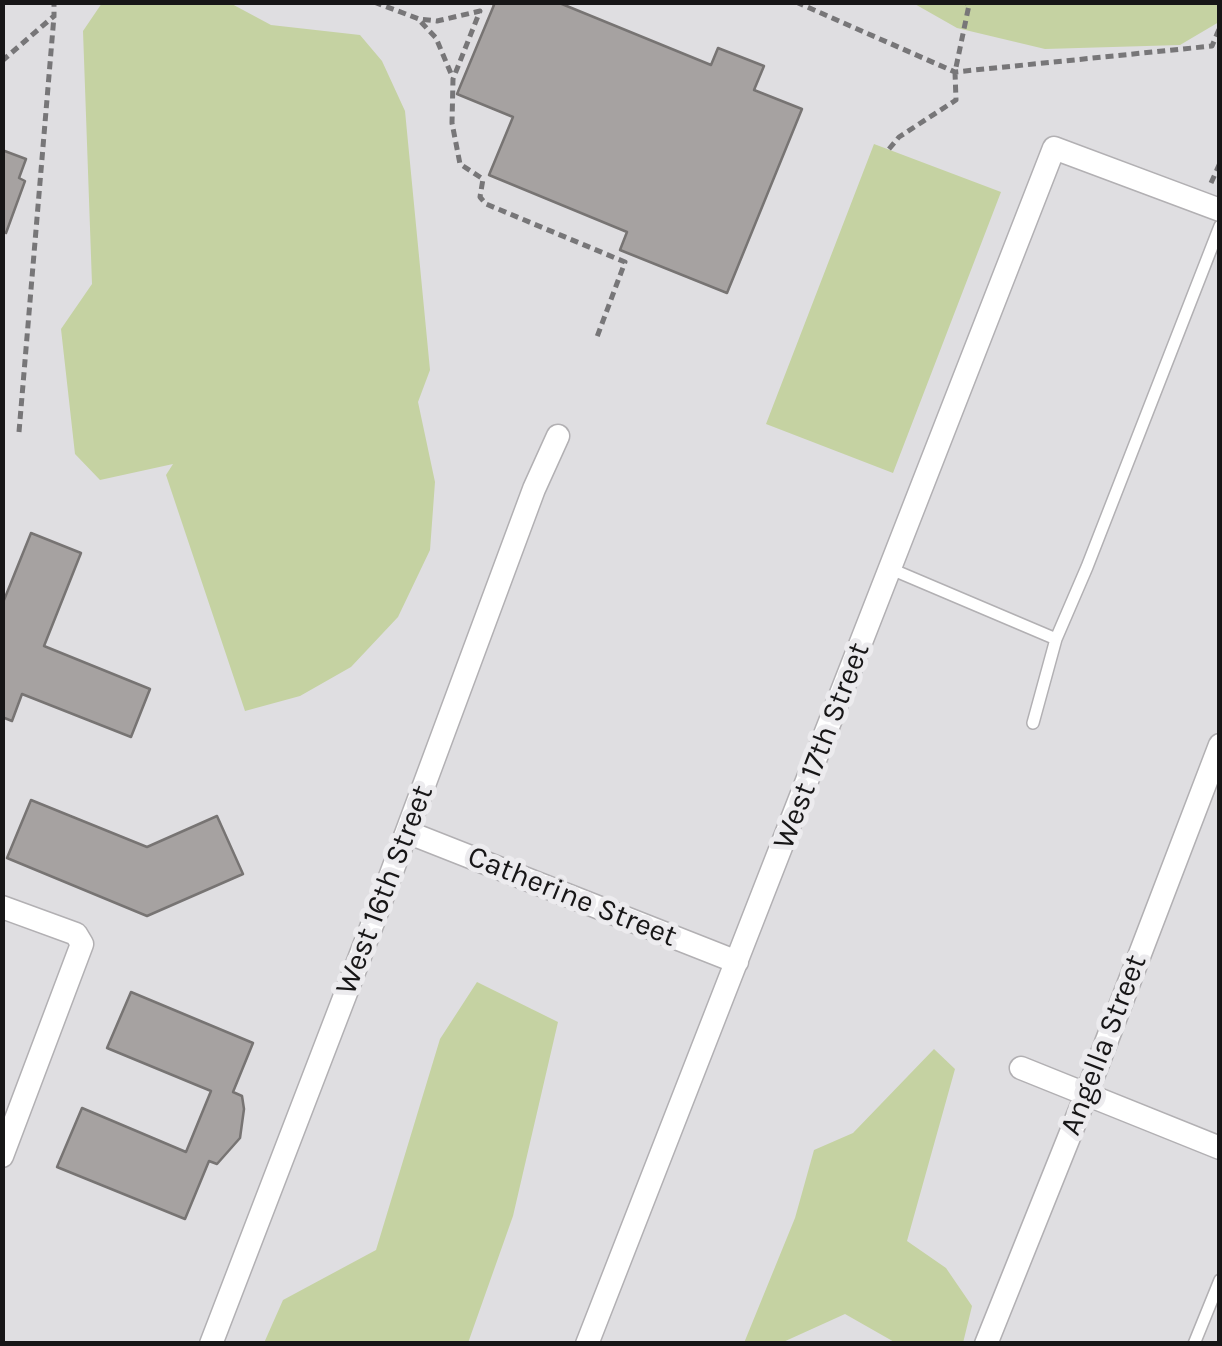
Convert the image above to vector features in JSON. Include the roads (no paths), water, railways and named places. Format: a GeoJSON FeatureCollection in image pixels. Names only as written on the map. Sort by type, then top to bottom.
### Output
{"type":"FeatureCollection","features":[{"type":"Feature","properties":{"kind":"street","name":"West 17th Street"},"geometry":{"type":"LineString","coordinates":[[587,1344],[1054,148],[1220,210]]}},
{"type":"Feature","properties":{"kind":"street","name":"West 16th Street"},"geometry":{"type":"LineString","coordinates":[[211,1344],[529,503],[558,436]]}},
{"type":"Feature","properties":{"kind":"street","name":"Angella Street"},"geometry":{"type":"LineString","coordinates":[[986,1344],[1220,745]]}},
{"type":"Feature","properties":{"kind":"street","name":"Catherine Street"},"geometry":{"type":"LineString","coordinates":[[407,832],[737,962]]}},
{"type":"Feature","properties":{"kind":"street"},"geometry":{"type":"LineString","coordinates":[[2,907],[76,934],[82,944],[2,1156]]}},
{"type":"Feature","properties":{"kind":"street"},"geometry":{"type":"LineString","coordinates":[[1020,1068],[1220,1148]]}},
{"type":"Feature","properties":{"kind":"lane"},"geometry":{"type":"LineString","coordinates":[[1034,723],[1056,638],[1220,226]]}},
{"type":"Feature","properties":{"kind":"lane"},"geometry":{"type":"LineString","coordinates":[[891,570],[1056,638]]}},
{"type":"Feature","properties":{"kind":"lane"},"geometry":{"type":"LineString","coordinates":[[1194,1344],[1220,1280]]}}]}
